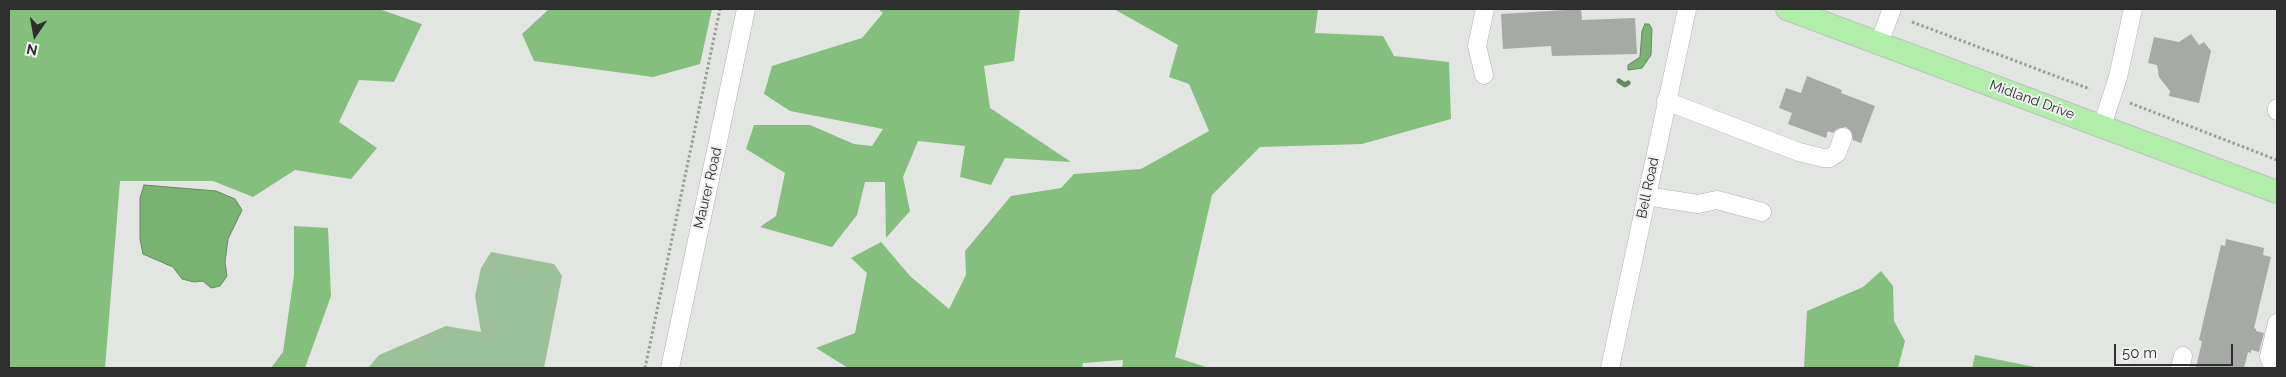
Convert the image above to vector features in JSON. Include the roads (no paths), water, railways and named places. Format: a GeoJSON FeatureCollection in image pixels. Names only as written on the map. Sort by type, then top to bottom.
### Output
{"type":"FeatureCollection","features":[{"type":"Feature","properties":{"kind":"main road","name":"Midland Drive"},"geometry":{"type":"LineString","coordinates":[[1787,9],[2277,192]]}},
{"type":"Feature","properties":{"kind":"street","name":"Maurer Road"},"geometry":{"type":"LineString","coordinates":[[670,368],[746,9]]}},
{"type":"Feature","properties":{"kind":"street"},"geometry":{"type":"LineString","coordinates":[[1484,75],[1477,46],[1486,9]]}},
{"type":"Feature","properties":{"kind":"street","name":"Bell Road"},"geometry":{"type":"LineString","coordinates":[[1610,368],[1687,9]]}},
{"type":"Feature","properties":{"kind":"street"},"geometry":{"type":"LineString","coordinates":[[1879,43],[1892,9]]}},
{"type":"Feature","properties":{"kind":"street"},"geometry":{"type":"LineString","coordinates":[[2102,126],[2118,77],[2132,9]]}},
{"type":"Feature","properties":{"kind":"street"},"geometry":{"type":"LineString","coordinates":[[1666,101],[1798,152],[1823,158],[1830,158],[1837,153],[1843,137]]}},
{"type":"Feature","properties":{"kind":"street"},"geometry":{"type":"LineString","coordinates":[[1646,196],[1698,204],[1716,200],[1762,212]]}},
{"type":"Feature","properties":{"kind":"street"},"geometry":{"type":"LineString","coordinates":[[2274,368],[2269,357],[2277,323]]}},
{"type":"Feature","properties":{"kind":"waterway"},"geometry":{"type":"LineString","coordinates":[[1619,81],[1625,85],[1628,83]]}}]}
